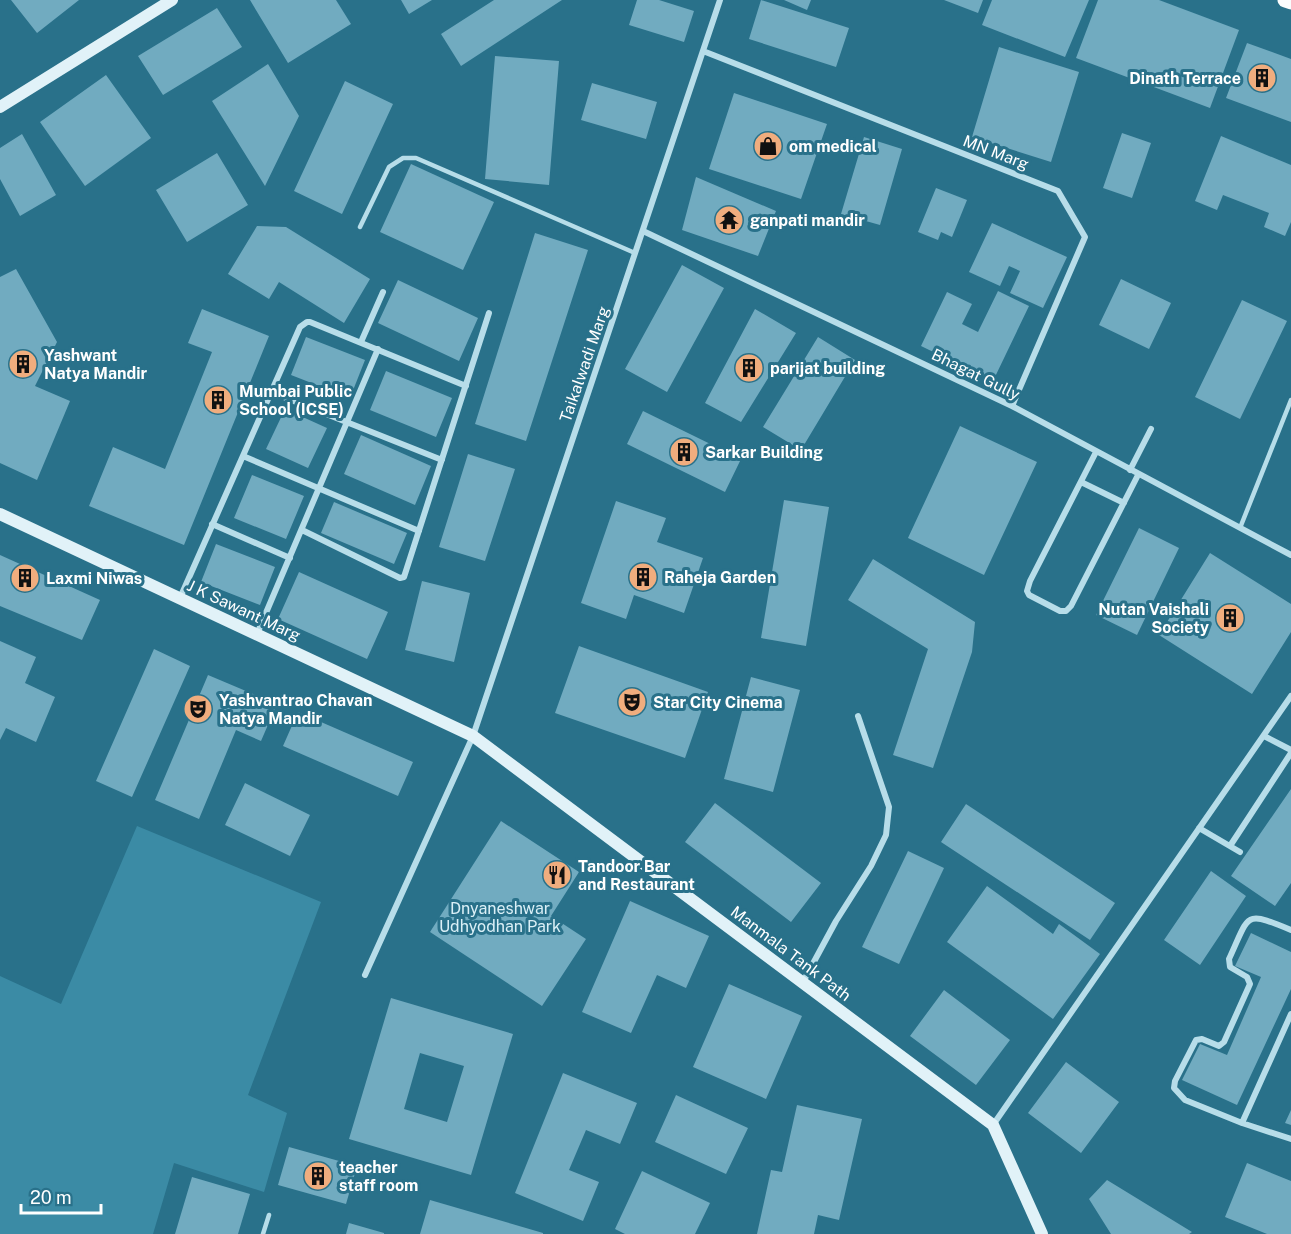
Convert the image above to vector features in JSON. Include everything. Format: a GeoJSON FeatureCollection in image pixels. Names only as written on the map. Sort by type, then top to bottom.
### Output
{"type":"FeatureCollection","features":[{"type":"Feature","properties":{"kind":"main road"},"geometry":{"type":"LineString","coordinates":[[1285,0],[1291,2]]}},
{"type":"Feature","properties":{"kind":"street"},"geometry":{"type":"LineString","coordinates":[[0,106],[172,0]]}},
{"type":"Feature","properties":{"kind":"street","name":"Taikalwadi Marg"},"geometry":{"type":"LineString","coordinates":[[365,975],[473,736],[720,0]]}},
{"type":"Feature","properties":{"kind":"street","name":"MN Marg"},"geometry":{"type":"LineString","coordinates":[[703,51],[1058,190],[1085,237],[1012,406]]}},
{"type":"Feature","properties":{"kind":"street","name":"Bhagat Gully"},"geometry":{"type":"LineString","coordinates":[[642,231],[1012,406],[1291,555]]}},
{"type":"Feature","properties":{"kind":"street"},"geometry":{"type":"LineString","coordinates":[[361,342],[383,292]]}},
{"type":"Feature","properties":{"kind":"street"},"geometry":{"type":"LineString","coordinates":[[302,530],[400,578],[404,577],[489,313]]}},
{"type":"Feature","properties":{"kind":"street"},"geometry":{"type":"LineString","coordinates":[[180,598],[300,327],[307,322],[466,386]]}},
{"type":"Feature","properties":{"kind":"street"},"geometry":{"type":"LineString","coordinates":[[257,634],[378,349]]}},
{"type":"Feature","properties":{"kind":"street"},"geometry":{"type":"LineString","coordinates":[[271,392],[442,460]]}},
{"type":"Feature","properties":{"kind":"street"},"geometry":{"type":"LineString","coordinates":[[1130,470],[1151,429]]}},
{"type":"Feature","properties":{"kind":"street"},"geometry":{"type":"LineString","coordinates":[[1096,452],[1030,581],[1027,591],[1029,595],[1060,611],[1066,611],[1071,606],[1138,474]]}},
{"type":"Feature","properties":{"kind":"street"},"geometry":{"type":"LineString","coordinates":[[243,456],[419,531]]}},
{"type":"Feature","properties":{"kind":"street"},"geometry":{"type":"LineString","coordinates":[[1081,482],[1124,503]]}},
{"type":"Feature","properties":{"kind":"street","name":"J K Sawant Marg"},"geometry":{"type":"LineString","coordinates":[[0,514],[473,736]]}},
{"type":"Feature","properties":{"kind":"street"},"geometry":{"type":"LineString","coordinates":[[212,524],[290,558]]}},
{"type":"Feature","properties":{"kind":"street"},"geometry":{"type":"LineString","coordinates":[[993,1125],[1291,696]]}},
{"type":"Feature","properties":{"kind":"street"},"geometry":{"type":"LineString","coordinates":[[803,982],[836,921],[871,866],[886,835],[889,807],[858,717]]}},
{"type":"Feature","properties":{"kind":"street"},"geometry":{"type":"LineString","coordinates":[[1230,846],[1291,751],[1264,735]]}},
{"type":"Feature","properties":{"kind":"street","name":"Manmala Tank Path"},"geometry":{"type":"LineString","coordinates":[[473,736],[993,1125],[1042,1234]]}},
{"type":"Feature","properties":{"kind":"street"},"geometry":{"type":"LineString","coordinates":[[1199,828],[1240,852]]}},
{"type":"Feature","properties":{"kind":"street"},"geometry":{"type":"LineString","coordinates":[[1291,930],[1261,918],[1247,921],[1229,959],[1229,964],[1247,976],[1250,984],[1224,1042],[1219,1046],[1203,1039],[1196,1040],[1175,1081],[1174,1088],[1185,1100],[1242,1123],[1291,1139]]}},
{"type":"Feature","properties":{"kind":"street"},"geometry":{"type":"LineString","coordinates":[[1242,1123],[1291,1014]]}},
{"type":"Feature","properties":{"kind":"lane"},"geometry":{"type":"LineString","coordinates":[[360,227],[389,167],[403,158],[416,158],[635,253]]}},
{"type":"Feature","properties":{"kind":"lane"},"geometry":{"type":"LineString","coordinates":[[1240,528],[1291,400]]}},
{"type":"Feature","properties":{"kind":"lane"},"geometry":{"type":"LineString","coordinates":[[263,1234],[269,1215]]}},
{"type":"Feature","properties":{"kind":"shaded area"},"geometry":{"type":"Polygon","coordinates":[[[137,826],[321,902],[248,1095],[287,1113],[264,1192],[174,1163],[153,1234],[0,1234],[0,976],[61,1004],[137,826]]]}},
{"type":"Feature","properties":{"kind":"building"},"geometry":{"type":"Polygon","coordinates":[[[11,0],[79,0],[37,33],[11,0]]]}},
{"type":"Feature","properties":{"kind":"building"},"geometry":{"type":"Polygon","coordinates":[[[250,0],[336,0],[351,24],[288,63],[250,0]]]}},
{"type":"Feature","properties":{"kind":"building"},"geometry":{"type":"Polygon","coordinates":[[[401,0],[432,0],[409,14],[401,0]]]}},
{"type":"Feature","properties":{"kind":"building"},"geometry":{"type":"Polygon","coordinates":[[[494,0],[562,0],[461,66],[441,34],[494,0]]]}},
{"type":"Feature","properties":{"kind":"building"},"geometry":{"type":"Polygon","coordinates":[[[637,0],[659,0],[694,11],[684,42],[629,25],[637,0]]]}},
{"type":"Feature","properties":{"kind":"building"},"geometry":{"type":"Polygon","coordinates":[[[761,0],[849,28],[836,67],[749,39],[761,0]]]}},
{"type":"Feature","properties":{"kind":"building"},"geometry":{"type":"Polygon","coordinates":[[[784,0],[811,0],[807,10],[784,0]]]}},
{"type":"Feature","properties":{"kind":"building"},"geometry":{"type":"Polygon","coordinates":[[[944,0],[983,0],[978,13],[944,0]]]}},
{"type":"Feature","properties":{"kind":"building"},"geometry":{"type":"Polygon","coordinates":[[[992,0],[1089,0],[1065,57],[982,25],[992,0]]]}},
{"type":"Feature","properties":{"kind":"building"},"geometry":{"type":"Polygon","coordinates":[[[1098,0],[1159,0],[1239,30],[1210,108],[1076,58],[1098,0]]]}},
{"type":"Feature","properties":{"kind":"building"},"geometry":{"type":"Polygon","coordinates":[[[217,8],[242,47],[163,95],[138,56],[217,8]]]}},
{"type":"Feature","properties":{"kind":"building","name":"Dinath Terrace"},"geometry":{"type":"Polygon","coordinates":[[[1247,43],[1291,59],[1291,122],[1226,98],[1247,43]]]}},
{"type":"Feature","properties":{"kind":"building"},"geometry":{"type":"Polygon","coordinates":[[[999,47],[1079,72],[1051,162],[972,137],[999,47]]]}},
{"type":"Feature","properties":{"kind":"building"},"geometry":{"type":"Polygon","coordinates":[[[495,56],[559,61],[549,185],[485,179],[495,56]]]}},
{"type":"Feature","properties":{"kind":"building"},"geometry":{"type":"Polygon","coordinates":[[[268,64],[299,116],[265,186],[212,101],[268,64]]]}},
{"type":"Feature","properties":{"kind":"building"},"geometry":{"type":"Polygon","coordinates":[[[106,75],[151,138],[85,186],[40,122],[106,75]]]}},
{"type":"Feature","properties":{"kind":"building"},"geometry":{"type":"Polygon","coordinates":[[[345,81],[393,104],[342,214],[294,191],[345,81]]]}},
{"type":"Feature","properties":{"kind":"building"},"geometry":{"type":"Polygon","coordinates":[[[592,83],[657,102],[646,139],[581,120],[592,83]]]}},
{"type":"Feature","properties":{"kind":"building","name":"om medical"},"geometry":{"type":"Polygon","coordinates":[[[734,93],[827,124],[801,199],[709,169],[734,93]]]}},
{"type":"Feature","properties":{"kind":"building"},"geometry":{"type":"Polygon","coordinates":[[[1122,133],[1151,143],[1132,198],[1103,188],[1122,133]]]}},
{"type":"Feature","properties":{"kind":"building"},"geometry":{"type":"Polygon","coordinates":[[[22,134],[56,195],[20,216],[0,179],[0,148],[22,134]]]}},
{"type":"Feature","properties":{"kind":"building"},"geometry":{"type":"Polygon","coordinates":[[[1221,136],[1291,165],[1291,222],[1285,236],[1264,227],[1269,213],[1223,195],[1217,210],[1195,201],[1221,136]]]}},
{"type":"Feature","properties":{"kind":"building"},"geometry":{"type":"Polygon","coordinates":[[[864,137],[902,149],[880,225],[841,214],[864,137]]]}},
{"type":"Feature","properties":{"kind":"building"},"geometry":{"type":"Polygon","coordinates":[[[217,153],[248,205],[187,242],[156,190],[217,153]]]}},
{"type":"Feature","properties":{"kind":"building"},"geometry":{"type":"Polygon","coordinates":[[[411,164],[494,202],[463,270],[380,232],[411,164]]]}},
{"type":"Feature","properties":{"kind":"building","name":"ganpati mandir"},"geometry":{"type":"Polygon","coordinates":[[[696,177],[776,211],[758,256],[682,230],[696,177]]]}},
{"type":"Feature","properties":{"kind":"building"},"geometry":{"type":"Polygon","coordinates":[[[936,188],[967,200],[952,237],[941,232],[938,240],[918,232],[936,188]]]}},
{"type":"Feature","properties":{"kind":"building"},"geometry":{"type":"Polygon","coordinates":[[[992,223],[1067,257],[1043,308],[1010,293],[1020,271],[1009,266],[1000,286],[969,272],[992,223]]]}},
{"type":"Feature","properties":{"kind":"building"},"geometry":{"type":"Polygon","coordinates":[[[257,226],[286,227],[370,279],[344,323],[279,282],[269,299],[228,274],[257,226]]]}},
{"type":"Feature","properties":{"kind":"building"},"geometry":{"type":"Polygon","coordinates":[[[535,233],[588,250],[526,441],[475,424],[535,233]]]}},
{"type":"Feature","properties":{"kind":"building"},"geometry":{"type":"Polygon","coordinates":[[[682,265],[724,288],[667,392],[625,369],[682,265]]]}},
{"type":"Feature","properties":{"kind":"building","name":"Yashwant Natya Mandir"},"geometry":{"type":"Polygon","coordinates":[[[16,269],[57,342],[35,386],[70,401],[37,480],[0,463],[0,277],[16,269]]]}},
{"type":"Feature","properties":{"kind":"building"},"geometry":{"type":"Polygon","coordinates":[[[1121,279],[1171,303],[1149,349],[1099,325],[1121,279]]]}},
{"type":"Feature","properties":{"kind":"building"},"geometry":{"type":"Polygon","coordinates":[[[398,280],[478,318],[459,361],[378,323],[398,280]]]}},
{"type":"Feature","properties":{"kind":"building"},"geometry":{"type":"Polygon","coordinates":[[[998,291],[1029,306],[993,381],[921,346],[947,292],[972,304],[962,324],[978,332],[998,291]]]}},
{"type":"Feature","properties":{"kind":"building"},"geometry":{"type":"Polygon","coordinates":[[[1242,300],[1287,321],[1240,419],[1195,397],[1242,300]]]}},
{"type":"Feature","properties":{"kind":"building","name":"Mumbai Public School (ICSE)"},"geometry":{"type":"Polygon","coordinates":[[[202,309],[269,336],[184,545],[89,506],[113,447],[165,469],[212,352],[188,343],[202,309]]]}},
{"type":"Feature","properties":{"kind":"building","name":"parijat building"},"geometry":{"type":"Polygon","coordinates":[[[755,309],[796,333],[741,422],[705,403],[755,309]]]}},
{"type":"Feature","properties":{"kind":"building"},"geometry":{"type":"Polygon","coordinates":[[[306,337],[365,360],[350,398],[291,375],[306,337]]]}},
{"type":"Feature","properties":{"kind":"building"},"geometry":{"type":"Polygon","coordinates":[[[818,337],[855,360],[801,450],[763,427],[818,337]]]}},
{"type":"Feature","properties":{"kind":"building"},"geometry":{"type":"Polygon","coordinates":[[[386,371],[452,398],[436,437],[370,410],[386,371]]]}},
{"type":"Feature","properties":{"kind":"building"},"geometry":{"type":"Polygon","coordinates":[[[285,409],[327,428],[308,468],[266,449],[285,409]]]}},
{"type":"Feature","properties":{"kind":"building","name":"Sarkar Building"},"geometry":{"type":"Polygon","coordinates":[[[643,411],[741,459],[725,492],[627,444],[643,411]]]}},
{"type":"Feature","properties":{"kind":"building"},"geometry":{"type":"Polygon","coordinates":[[[960,426],[1037,462],[984,575],[908,538],[960,426]]]}},
{"type":"Feature","properties":{"kind":"building"},"geometry":{"type":"Polygon","coordinates":[[[361,435],[431,466],[415,505],[344,474],[361,435]]]}},
{"type":"Feature","properties":{"kind":"building"},"geometry":{"type":"Polygon","coordinates":[[[468,454],[515,469],[485,561],[439,547],[468,454]]]}},
{"type":"Feature","properties":{"kind":"building"},"geometry":{"type":"Polygon","coordinates":[[[252,475],[304,496],[286,539],[234,518],[252,475]]]}},
{"type":"Feature","properties":{"kind":"building"},"geometry":{"type":"Polygon","coordinates":[[[784,500],[829,507],[806,646],[761,638],[784,500]]]}},
{"type":"Feature","properties":{"kind":"building","name":"Raheja Garden"},"geometry":{"type":"Polygon","coordinates":[[[616,501],[666,518],[657,542],[703,558],[684,613],[634,595],[626,619],[581,603],[616,501]]]}},
{"type":"Feature","properties":{"kind":"building"},"geometry":{"type":"Polygon","coordinates":[[[334,502],[407,533],[394,564],[321,533],[334,502]]]}},
{"type":"Feature","properties":{"kind":"building"},"geometry":{"type":"Polygon","coordinates":[[[1139,528],[1179,548],[1137,635],[1096,615],[1139,528]]]}},
{"type":"Feature","properties":{"kind":"building"},"geometry":{"type":"Polygon","coordinates":[[[216,544],[275,567],[260,605],[201,582],[216,544]]]}},
{"type":"Feature","properties":{"kind":"building","name":"Nutan Vaishali Society"},"geometry":{"type":"Polygon","coordinates":[[[1210,553],[1291,604],[1291,632],[1252,694],[1159,635],[1210,553]]]}},
{"type":"Feature","properties":{"kind":"building","name":"Laxmi Niwas"},"geometry":{"type":"Polygon","coordinates":[[[0,555],[100,600],[82,640],[0,606],[0,555]]]}},
{"type":"Feature","properties":{"kind":"building"},"geometry":{"type":"Polygon","coordinates":[[[873,559],[975,622],[972,652],[933,768],[893,755],[928,649],[848,600],[873,559]]]}},
{"type":"Feature","properties":{"kind":"building"},"geometry":{"type":"Polygon","coordinates":[[[299,572],[388,612],[367,659],[278,619],[299,572]]]}},
{"type":"Feature","properties":{"kind":"building"},"geometry":{"type":"Polygon","coordinates":[[[422,581],[470,593],[454,662],[405,650],[422,581]]]}},
{"type":"Feature","properties":{"kind":"building"},"geometry":{"type":"Polygon","coordinates":[[[0,641],[36,657],[25,683],[55,697],[36,742],[6,728],[0,740],[0,641]]]}},
{"type":"Feature","properties":{"kind":"building","name":"Star City Cinema"},"geometry":{"type":"Polygon","coordinates":[[[579,646],[708,692],[685,758],[555,713],[579,646]]]}},
{"type":"Feature","properties":{"kind":"building"},"geometry":{"type":"Polygon","coordinates":[[[154,649],[190,666],[132,797],[96,781],[154,649]]]}},
{"type":"Feature","properties":{"kind":"building"},"geometry":{"type":"Polygon","coordinates":[[[208,675],[277,704],[261,741],[236,730],[199,819],[155,800],[208,675]]]}},
{"type":"Feature","properties":{"kind":"building"},"geometry":{"type":"Polygon","coordinates":[[[751,677],[800,690],[773,792],[724,779],[751,677]]]}},
{"type":"Feature","properties":{"kind":"building"},"geometry":{"type":"Polygon","coordinates":[[[298,712],[413,762],[398,796],[283,746],[298,712]]]}},
{"type":"Feature","properties":{"kind":"building"},"geometry":{"type":"Polygon","coordinates":[[[245,783],[310,815],[290,856],[225,825],[245,783]]]}},
{"type":"Feature","properties":{"kind":"building"},"geometry":{"type":"Polygon","coordinates":[[[1291,789],[1291,883],[1275,906],[1231,876],[1291,789]]]}},
{"type":"Feature","properties":{"kind":"building"},"geometry":{"type":"Polygon","coordinates":[[[715,803],[821,883],[791,922],[685,842],[715,803]]]}},
{"type":"Feature","properties":{"kind":"building"},"geometry":{"type":"Polygon","coordinates":[[[966,804],[1115,903],[1090,940],[941,842],[966,804]]]}},
{"type":"Feature","properties":{"kind":"building","name":"Dnyaneshwar Udhyodhan Park"},"geometry":{"type":"Polygon","coordinates":[[[501,821],[579,872],[551,916],[586,939],[542,1006],[430,932],[501,821]]]}},
{"type":"Feature","properties":{"kind":"building"},"geometry":{"type":"Polygon","coordinates":[[[908,851],[944,868],[899,964],[862,947],[908,851]]]}},
{"type":"Feature","properties":{"kind":"building"},"geometry":{"type":"Polygon","coordinates":[[[1211,871],[1246,896],[1200,965],[1164,940],[1211,871]]]}},
{"type":"Feature","properties":{"kind":"building"},"geometry":{"type":"Polygon","coordinates":[[[987,886],[1053,934],[1059,924],[1100,954],[1053,1019],[947,942],[987,886]]]}},
{"type":"Feature","properties":{"kind":"building"},"geometry":{"type":"Polygon","coordinates":[[[630,901],[709,936],[686,988],[657,975],[631,1033],[582,1012],[630,901]]]}},
{"type":"Feature","properties":{"kind":"building"},"geometry":{"type":"Polygon","coordinates":[[[1251,933],[1291,952],[1291,989],[1237,1105],[1182,1080],[1200,1044],[1227,1055],[1261,977],[1235,966],[1251,933]]]}},
{"type":"Feature","properties":{"kind":"building"},"geometry":{"type":"Polygon","coordinates":[[[729,984],[802,1016],[766,1099],[693,1067],[729,984]]]}},
{"type":"Feature","properties":{"kind":"building"},"geometry":{"type":"Polygon","coordinates":[[[944,990],[1010,1040],[976,1085],[910,1036],[944,990]]]}},
{"type":"Feature","properties":{"kind":"building"},"geometry":{"type":"Polygon","coordinates":[[[391,998],[513,1034],[471,1175],[349,1139],[391,998]],[[420,1053],[404,1109],[447,1122],[464,1066],[420,1053]]]}},
{"type":"Feature","properties":{"kind":"building"},"geometry":{"type":"Polygon","coordinates":[[[1066,1062],[1119,1102],[1081,1153],[1028,1113],[1066,1062]]]}},
{"type":"Feature","properties":{"kind":"building"},"geometry":{"type":"Polygon","coordinates":[[[563,1073],[637,1103],[620,1144],[586,1130],[569,1170],[599,1182],[583,1221],[515,1193],[563,1073]]]}},
{"type":"Feature","properties":{"kind":"building"},"geometry":{"type":"Polygon","coordinates":[[[676,1095],[748,1128],[726,1174],[655,1142],[676,1095]]]}},
{"type":"Feature","properties":{"kind":"building"},"geometry":{"type":"Polygon","coordinates":[[[797,1105],[862,1119],[839,1220],[818,1215],[814,1234],[757,1234],[771,1170],[782,1172],[797,1105]]]}},
{"type":"Feature","properties":{"kind":"building"},"geometry":{"type":"Polygon","coordinates":[[[1291,1110],[1291,1125],[1285,1123],[1291,1110]]]}},
{"type":"Feature","properties":{"kind":"building","name":"teacher staff room"},"geometry":{"type":"Polygon","coordinates":[[[289,1147],[357,1166],[346,1204],[278,1185],[289,1147]]]}},
{"type":"Feature","properties":{"kind":"building"},"geometry":{"type":"Polygon","coordinates":[[[1247,1163],[1291,1181],[1291,1234],[1267,1234],[1225,1217],[1247,1163]]]}},
{"type":"Feature","properties":{"kind":"building"},"geometry":{"type":"Polygon","coordinates":[[[642,1171],[710,1203],[695,1234],[625,1234],[615,1229],[642,1171]]]}},
{"type":"Feature","properties":{"kind":"building"},"geometry":{"type":"Polygon","coordinates":[[[192,1177],[250,1194],[238,1234],[175,1234],[192,1177]]]}},
{"type":"Feature","properties":{"kind":"building"},"geometry":{"type":"Polygon","coordinates":[[[1107,1180],[1192,1232],[1189,1234],[1111,1234],[1089,1199],[1107,1180]]]}},
{"type":"Feature","properties":{"kind":"building"},"geometry":{"type":"Polygon","coordinates":[[[430,1200],[543,1233],[543,1234],[420,1234],[430,1200]]]}},
{"type":"Feature","properties":{"kind":"building"},"geometry":{"type":"Polygon","coordinates":[[[349,1223],[384,1233],[384,1234],[346,1234],[349,1223]]]}},
{"type":"Feature","properties":{"kind":"place","name":"Dinath Terrace"},"geometry":{"type":"Point","coordinates":[1262,78]}},
{"type":"Feature","properties":{"kind":"place","name":"om medical"},"geometry":{"type":"Point","coordinates":[768,146]}},
{"type":"Feature","properties":{"kind":"place","name":"ganpati mandir"},"geometry":{"type":"Point","coordinates":[729,220]}},
{"type":"Feature","properties":{"kind":"place","name":"Yashwant Natya Mandir"},"geometry":{"type":"Point","coordinates":[23,364]}},
{"type":"Feature","properties":{"kind":"place","name":"parijat building"},"geometry":{"type":"Point","coordinates":[749,368]}},
{"type":"Feature","properties":{"kind":"place","name":"Mumbai Public School (ICSE)"},"geometry":{"type":"Point","coordinates":[218,400]}},
{"type":"Feature","properties":{"kind":"place","name":"Sarkar Building"},"geometry":{"type":"Point","coordinates":[684,452]}},
{"type":"Feature","properties":{"kind":"place","name":"Raheja Garden"},"geometry":{"type":"Point","coordinates":[643,577]}},
{"type":"Feature","properties":{"kind":"place","name":"Laxmi Niwas"},"geometry":{"type":"Point","coordinates":[25,578]}},
{"type":"Feature","properties":{"kind":"place","name":"Nutan Vaishali Society"},"geometry":{"type":"Point","coordinates":[1230,618]}},
{"type":"Feature","properties":{"kind":"place","name":"Star City Cinema"},"geometry":{"type":"Point","coordinates":[632,702]}},
{"type":"Feature","properties":{"kind":"place","name":"Yashvantrao Chavan Natya Mandir"},"geometry":{"type":"Point","coordinates":[198,709]}},
{"type":"Feature","properties":{"kind":"place","name":"Tandoor Bar and Restaurant"},"geometry":{"type":"Point","coordinates":[557,875]}},
{"type":"Feature","properties":{"kind":"place","name":"teacher staff room"},"geometry":{"type":"Point","coordinates":[318,1176]}}]}
